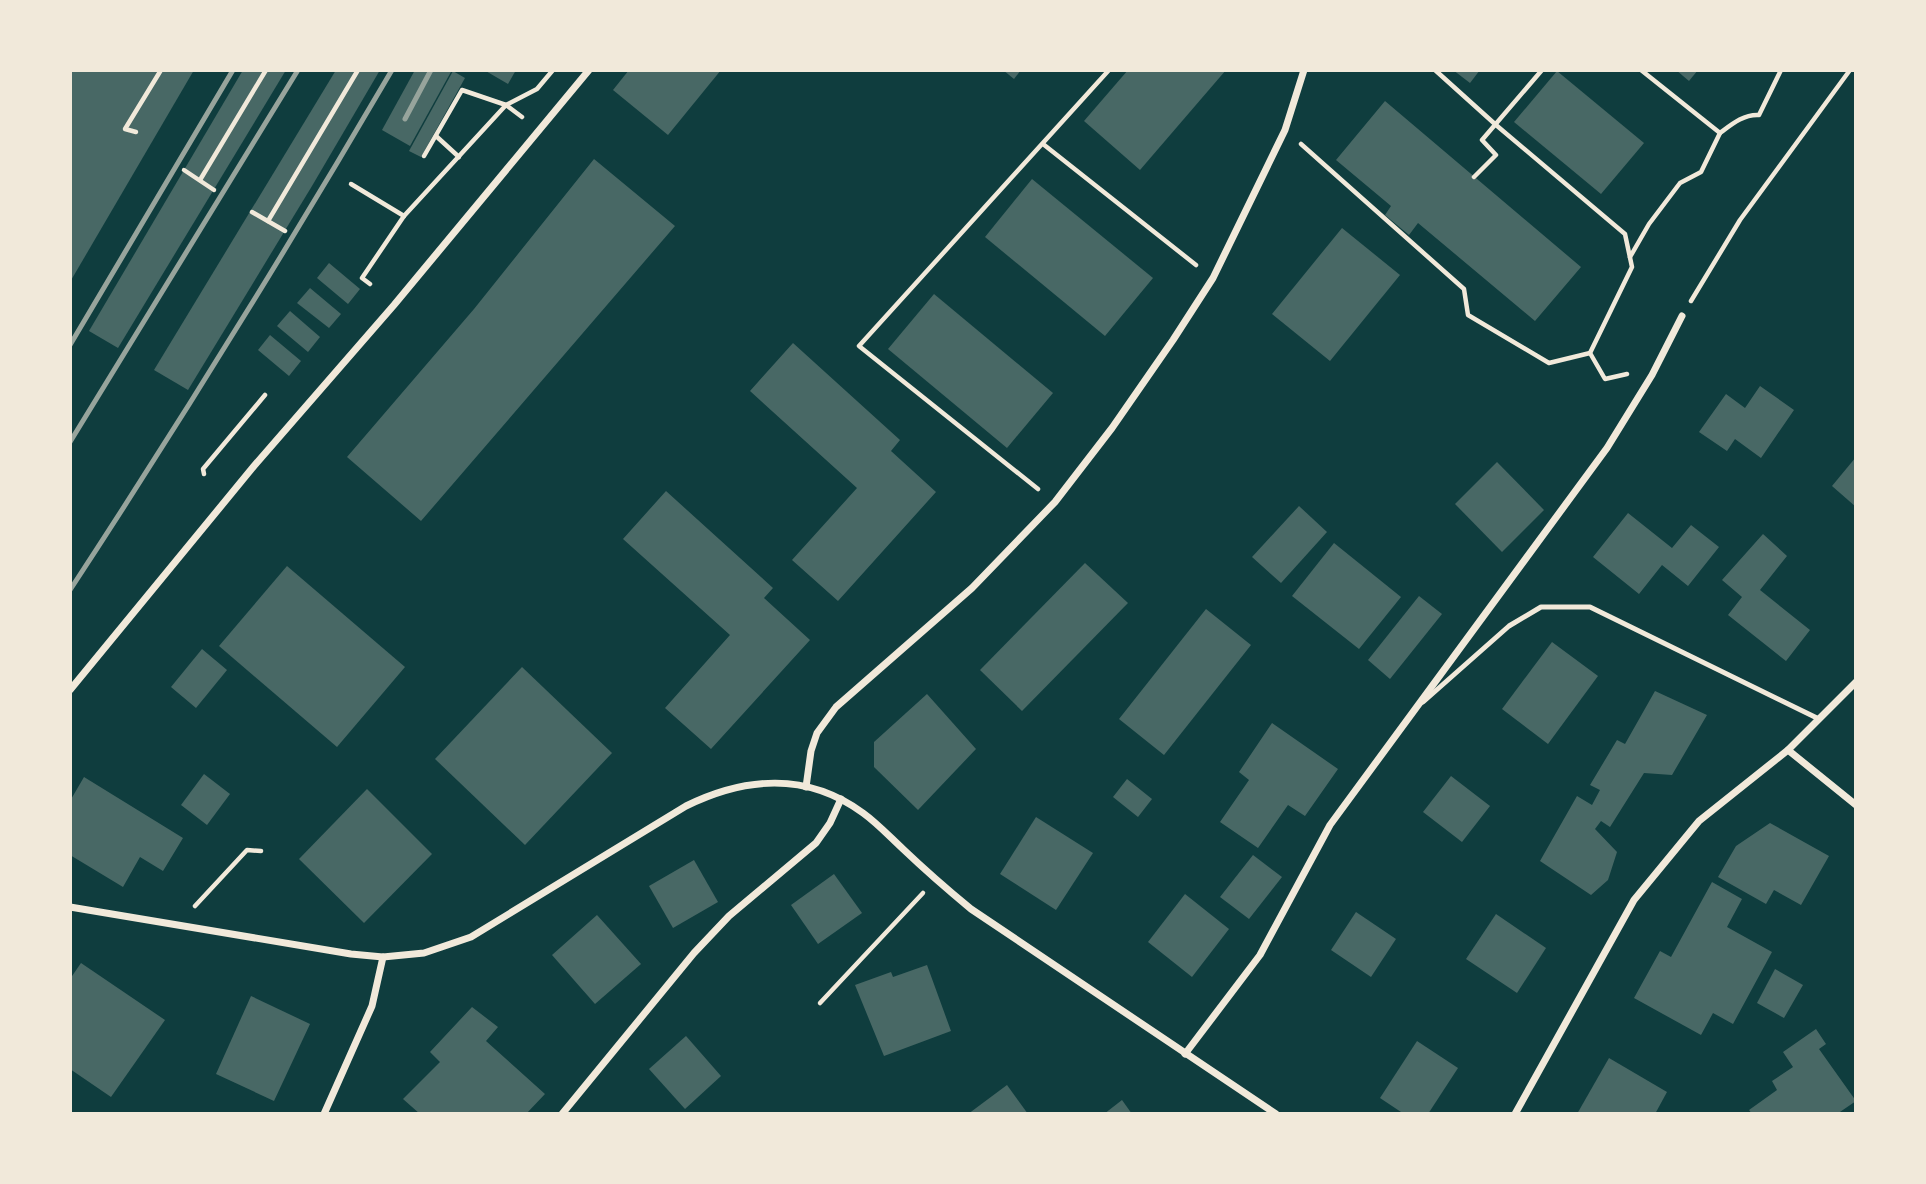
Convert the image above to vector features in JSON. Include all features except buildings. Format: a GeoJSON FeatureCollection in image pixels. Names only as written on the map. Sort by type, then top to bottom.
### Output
{"type":"FeatureCollection","features":[{"type":"Feature","properties":{"kind":"street"},"geometry":{"type":"LineString","coordinates":[[70,690],[254,466],[394,305],[589,70]]}},
{"type":"Feature","properties":{"kind":"street"},"geometry":{"type":"LineString","coordinates":[[806,787],[811,751],[817,733],[836,707],[972,588],[1055,502],[1112,428],[1213,278],[1285,130],[1304,70]]}},
{"type":"Feature","properties":{"kind":"street"},"geometry":{"type":"LineString","coordinates":[[1185,1054],[1259,955],[1330,825],[1607,448],[1652,375],[1682,316]]}},
{"type":"Feature","properties":{"kind":"street"},"geometry":{"type":"LineString","coordinates":[[1515,1114],[1634,900],[1699,821],[1788,750],[1856,682]]}},
{"type":"Feature","properties":{"kind":"street"},"geometry":{"type":"LineString","coordinates":[[1788,750],[1856,804]]}},
{"type":"Feature","properties":{"kind":"street"},"geometry":{"type":"LineString","coordinates":[[70,907],[383,957],[424,953],[471,937],[710,795],[757,783],[806,787],[841,799],[864,813],[935,880],[1002,931],[1273,1113]]}},
{"type":"Feature","properties":{"kind":"street"},"geometry":{"type":"LineString","coordinates":[[562,1114],[711,934],[751,896],[816,843],[830,823],[841,799]]}},
{"type":"Feature","properties":{"kind":"street"},"geometry":{"type":"LineString","coordinates":[[324,1114],[372,1006],[383,957]]}},
{"type":"Feature","properties":{"kind":"lane"},"geometry":{"type":"LineString","coordinates":[[1417,707],[1509,626],[1541,607],[1590,607],[1819,719]]}},
{"type":"Feature","properties":{"kind":"path"},"geometry":{"type":"LineString","coordinates":[[136,132],[125,129],[161,70]]}},
{"type":"Feature","properties":{"kind":"path"},"geometry":{"type":"LineString","coordinates":[[200,180],[266,70]]}},
{"type":"Feature","properties":{"kind":"path"},"geometry":{"type":"LineString","coordinates":[[268,221],[358,70]]}},
{"type":"Feature","properties":{"kind":"path"},"geometry":{"type":"LineString","coordinates":[[370,284],[362,278],[404,216],[506,104],[537,89],[553,70]]}},
{"type":"Feature","properties":{"kind":"path"},"geometry":{"type":"LineString","coordinates":[[1055,502],[859,346],[1110,70]]}},
{"type":"Feature","properties":{"kind":"path"},"geometry":{"type":"LineString","coordinates":[[1435,70],[1625,233],[1632,267],[1590,353]]}},
{"type":"Feature","properties":{"kind":"path"},"geometry":{"type":"LineString","coordinates":[[1474,177],[1496,155],[1482,140],[1542,70]]}},
{"type":"Feature","properties":{"kind":"path"},"geometry":{"type":"LineString","coordinates":[[1641,70],[1720,133]]}},
{"type":"Feature","properties":{"kind":"path"},"geometry":{"type":"LineString","coordinates":[[1630,257],[1649,224],[1681,183],[1701,172],[1720,133],[1736,121],[1759,115],[1777,83],[1781,70]]}},
{"type":"Feature","properties":{"kind":"path"},"geometry":{"type":"LineString","coordinates":[[1682,316],[1740,220],[1849,70]]}},
{"type":"Feature","properties":{"kind":"path"},"geometry":{"type":"LineString","coordinates":[[424,156],[462,90],[506,104]]}},
{"type":"Feature","properties":{"kind":"path"},"geometry":{"type":"LineString","coordinates":[[1285,130],[1464,289],[1468,315],[1549,363],[1590,353]]}},
{"type":"Feature","properties":{"kind":"path"},"geometry":{"type":"LineString","coordinates":[[436,136],[458,157]]}},
{"type":"Feature","properties":{"kind":"path"},"geometry":{"type":"LineString","coordinates":[[1043,144],[1213,278]]}},
{"type":"Feature","properties":{"kind":"path"},"geometry":{"type":"LineString","coordinates":[[184,170],[214,190]]}},
{"type":"Feature","properties":{"kind":"path"},"geometry":{"type":"LineString","coordinates":[[351,184],[404,216]]}},
{"type":"Feature","properties":{"kind":"path"},"geometry":{"type":"LineString","coordinates":[[252,212],[285,231]]}},
{"type":"Feature","properties":{"kind":"path"},"geometry":{"type":"LineString","coordinates":[[1590,353],[1605,379],[1641,370],[1652,375]]}},
{"type":"Feature","properties":{"kind":"path"},"geometry":{"type":"LineString","coordinates":[[204,474],[203,469],[265,396]]}},
{"type":"Feature","properties":{"kind":"path"},"geometry":{"type":"LineString","coordinates":[[187,926],[197,902],[247,850],[261,851]]}},
{"type":"Feature","properties":{"kind":"path"},"geometry":{"type":"LineString","coordinates":[[820,1003],[935,880]]}},
{"type":"Feature","properties":{"kind":"railway"},"geometry":{"type":"LineString","coordinates":[[70,345],[233,70]]}},
{"type":"Feature","properties":{"kind":"railway"},"geometry":{"type":"LineString","coordinates":[[70,442],[298,70]]}},
{"type":"Feature","properties":{"kind":"railway"},"geometry":{"type":"LineString","coordinates":[[70,590],[234,332],[392,70]]}},
{"type":"Feature","properties":{"kind":"railway"},"geometry":{"type":"LineString","coordinates":[[405,119],[431,70]]}}]}
